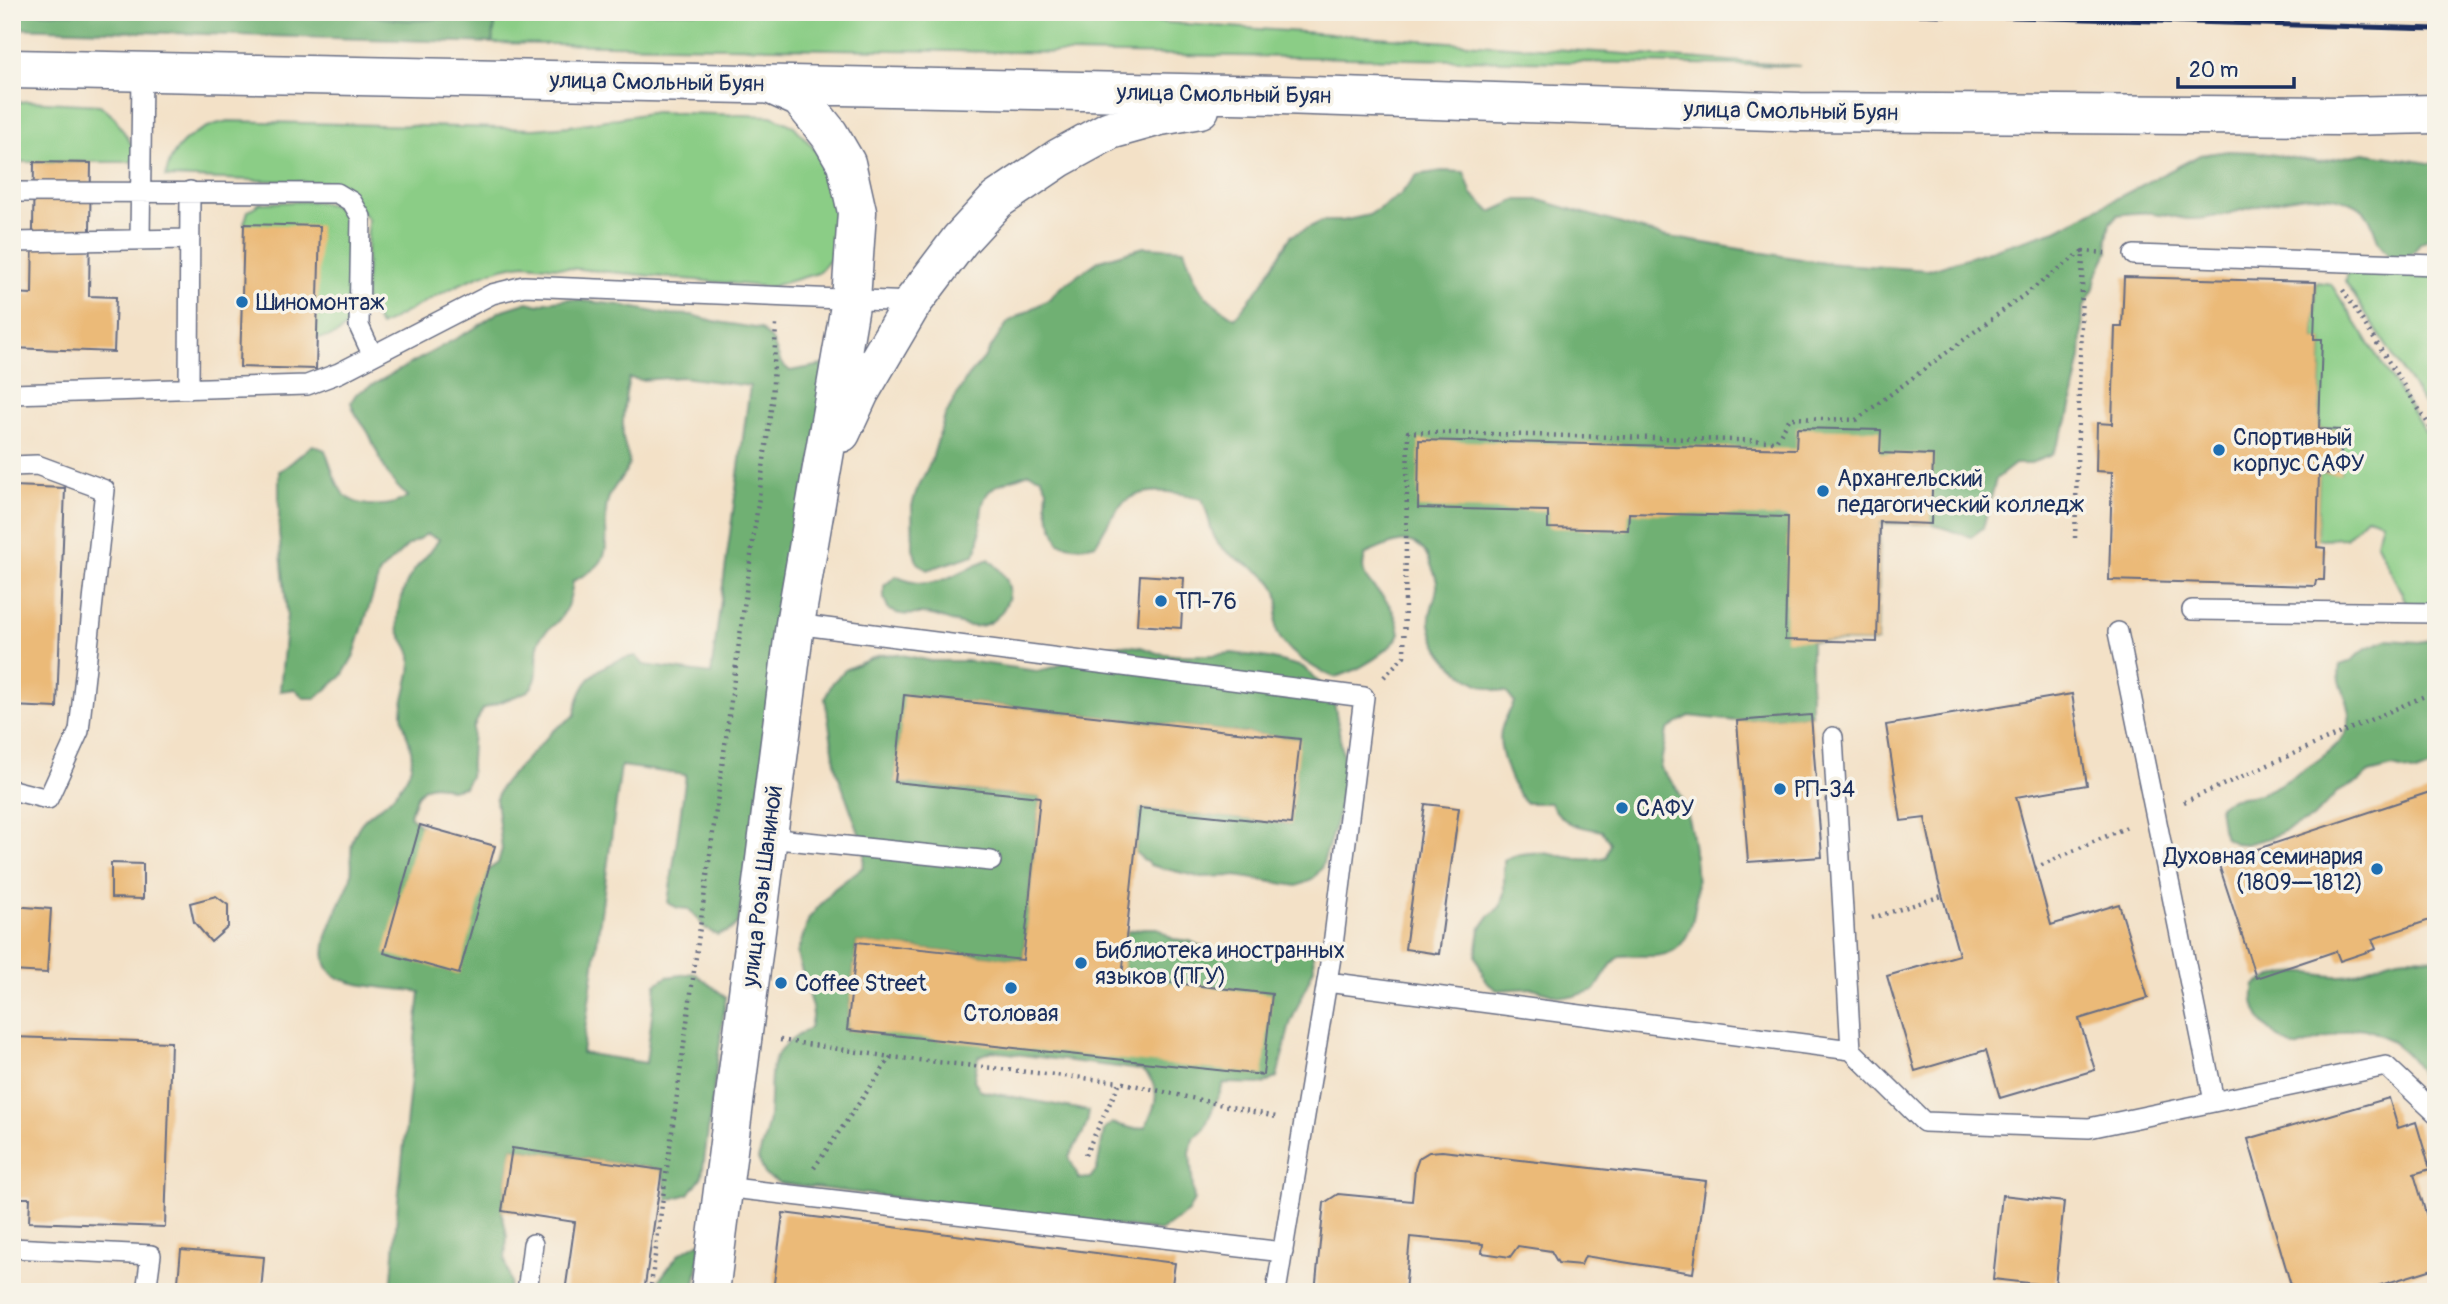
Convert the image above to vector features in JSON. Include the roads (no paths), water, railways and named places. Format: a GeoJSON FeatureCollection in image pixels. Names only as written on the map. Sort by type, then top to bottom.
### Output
{"type":"FeatureCollection","features":[{"type":"Feature","properties":{"kind":"main road","name":"улица Смольный Буян"},"geometry":{"type":"LineString","coordinates":[[12,69],[1281,95],[1800,112],[2324,116],[2436,114]]}},
{"type":"Feature","properties":{"kind":"main road"},"geometry":{"type":"LineString","coordinates":[[771,85],[800,98],[829,134],[846,163],[857,212],[851,300],[820,481]]}},
{"type":"Feature","properties":{"kind":"main road"},"geometry":{"type":"LineString","coordinates":[[820,481],[860,392],[913,302],[960,240],[997,200],[1059,158],[1110,130],[1160,116],[1281,95]]}},
{"type":"Feature","properties":{"kind":"main road","name":"улица Розы Шаниной"},"geometry":{"type":"LineString","coordinates":[[710,1292],[795,624],[820,481]]}},
{"type":"Feature","properties":{"kind":"lane"},"geometry":{"type":"LineString","coordinates":[[140,240],[142,72]]}},
{"type":"Feature","properties":{"kind":"lane"},"geometry":{"type":"LineString","coordinates":[[189,389],[190,191]]}},
{"type":"Feature","properties":{"kind":"lane"},"geometry":{"type":"LineString","coordinates":[[12,192],[337,192],[352,202],[361,217],[359,326],[372,354]]}},
{"type":"Feature","properties":{"kind":"lane"},"geometry":{"type":"LineString","coordinates":[[12,242],[190,239]]}},
{"type":"Feature","properties":{"kind":"lane"},"geometry":{"type":"LineString","coordinates":[[2134,255],[2436,265]]}},
{"type":"Feature","properties":{"kind":"lane"},"geometry":{"type":"LineString","coordinates":[[12,394],[307,385],[339,373],[492,294],[524,286],[913,302]]}},
{"type":"Feature","properties":{"kind":"lane"},"geometry":{"type":"LineString","coordinates":[[12,466],[37,465],[105,490],[79,731],[48,799],[12,790]]}},
{"type":"Feature","properties":{"kind":"lane"},"geometry":{"type":"LineString","coordinates":[[2192,610],[2436,613]]}},
{"type":"Feature","properties":{"kind":"lane"},"geometry":{"type":"LineString","coordinates":[[795,624],[1364,697],[1327,982],[1276,1292]]}},
{"type":"Feature","properties":{"kind":"lane"},"geometry":{"type":"LineString","coordinates":[[2118,632],[2214,1101]]}},
{"type":"Feature","properties":{"kind":"lane"},"geometry":{"type":"LineString","coordinates":[[1833,737],[1851,1050]]}},
{"type":"Feature","properties":{"kind":"lane"},"geometry":{"type":"LineString","coordinates":[[768,838],[991,861]]}},
{"type":"Feature","properties":{"kind":"lane"},"geometry":{"type":"LineString","coordinates":[[1327,982],[1851,1050],[1924,1122],[2089,1128],[2386,1066],[2436,1113]]}},
{"type":"Feature","properties":{"kind":"lane"},"geometry":{"type":"LineString","coordinates":[[723,1187],[1283,1252]]}},
{"type":"Feature","properties":{"kind":"lane"},"geometry":{"type":"LineString","coordinates":[[527,1292],[533,1244]]}},
{"type":"Feature","properties":{"kind":"lane"},"geometry":{"type":"LineString","coordinates":[[12,1248],[150,1255],[146,1292]]}},
{"type":"Feature","properties":{"kind":"railway"},"geometry":{"type":"LineString","coordinates":[[1837,12],[2436,29]]}},
{"type":"Feature","properties":{"kind":"place","name":"Шиномонтаж"},"geometry":{"type":"Point","coordinates":[242,302]}},
{"type":"Feature","properties":{"kind":"place","name":"Спортивный корпус САФУ"},"geometry":{"type":"Point","coordinates":[2219,450]}},
{"type":"Feature","properties":{"kind":"place","name":"Архангельский педагогический колледж"},"geometry":{"type":"Point","coordinates":[1823,491]}},
{"type":"Feature","properties":{"kind":"place","name":"ТП-76"},"geometry":{"type":"Point","coordinates":[1161,601]}},
{"type":"Feature","properties":{"kind":"place","name":"РП-34"},"geometry":{"type":"Point","coordinates":[1780,789]}},
{"type":"Feature","properties":{"kind":"place","name":"САФУ"},"geometry":{"type":"Point","coordinates":[1622,808]}},
{"type":"Feature","properties":{"kind":"place","name":"Духовная семинария (1809—1812)"},"geometry":{"type":"Point","coordinates":[2377,869]}},
{"type":"Feature","properties":{"kind":"place","name":"Библиотека иностранных языков (ПГУ)"},"geometry":{"type":"Point","coordinates":[1081,963]}},
{"type":"Feature","properties":{"kind":"place","name":"Coffee Street"},"geometry":{"type":"Point","coordinates":[781,983]}},
{"type":"Feature","properties":{"kind":"place","name":"Столовая"},"geometry":{"type":"Point","coordinates":[1011,988]}}]}
